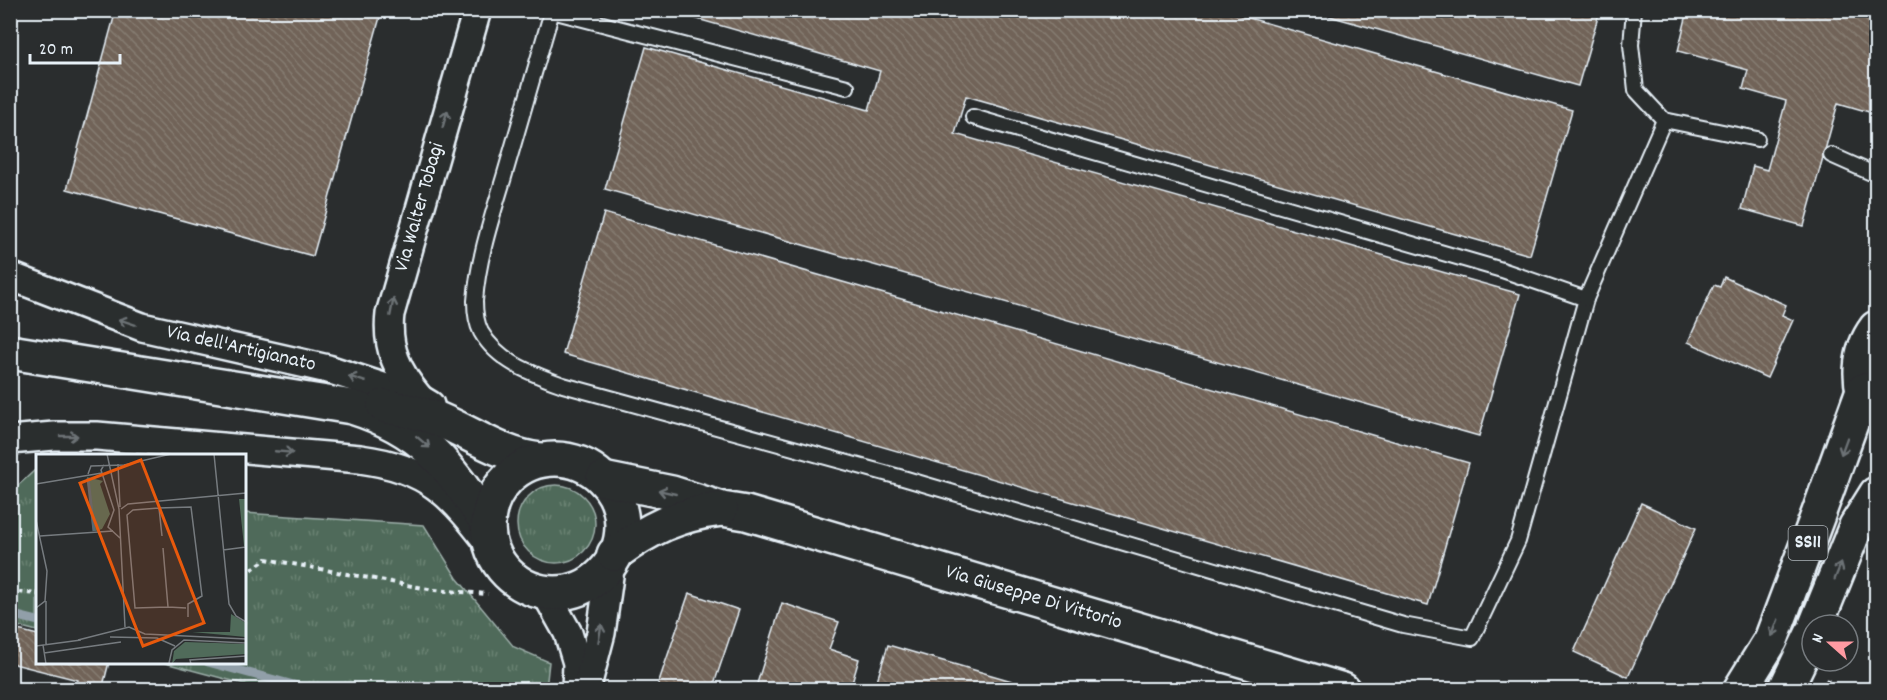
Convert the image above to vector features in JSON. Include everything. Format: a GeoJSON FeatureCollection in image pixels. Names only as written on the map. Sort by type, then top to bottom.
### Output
{"type":"FeatureCollection","features":[{"type":"Feature","properties":{"kind":"street","name":"Via Walter Tobagi"},"geometry":{"type":"LineString","coordinates":[[420,399],[405,379],[391,350],[388,327],[477,10]]}},
{"type":"Feature","properties":{"kind":"street","name":"Via dell'Artigianato"},"geometry":{"type":"LineString","coordinates":[[10,276],[142,327],[328,369],[420,399],[464,432]]}},
{"type":"Feature","properties":{"kind":"street","name":"SS11"},"geometry":{"type":"LineString","coordinates":[[1876,328],[1863,356],[1861,368],[1867,404],[1876,419]]}},
{"type":"Feature","properties":{"kind":"street"},"geometry":{"type":"LineString","coordinates":[[10,352],[352,406],[385,406],[417,412],[517,456],[540,460],[563,459],[574,462],[594,471],[603,479],[615,497],[621,519],[619,542],[612,558],[596,578],[586,585],[566,591],[545,592],[526,586],[501,565],[490,535],[463,487],[425,444],[395,423],[352,406]]}},
{"type":"Feature","properties":{"kind":"street","name":"SS11"},"geometry":{"type":"LineString","coordinates":[[1740,690],[1771,640],[1863,390]]}},
{"type":"Feature","properties":{"kind":"street"},"geometry":{"type":"LineString","coordinates":[[10,440],[97,436],[389,463],[413,472],[443,491],[490,535]]}},
{"type":"Feature","properties":{"kind":"street"},"geometry":{"type":"LineString","coordinates":[[490,535],[492,504],[503,484],[520,469],[540,460]]}},
{"type":"Feature","properties":{"kind":"street","name":"Via Giuseppe Di Vittorio"},"geometry":{"type":"LineString","coordinates":[[603,479],[672,493],[723,509],[796,527],[1342,690]]}},
{"type":"Feature","properties":{"kind":"street","name":"SS11"},"geometry":{"type":"LineString","coordinates":[[1821,613],[1856,526],[1876,494]]}},
{"type":"Feature","properties":{"kind":"street","name":"Via Giuseppe Di Vittorio"},"geometry":{"type":"LineString","coordinates":[[612,558],[651,529],[692,513],[723,509]]}},
{"type":"Feature","properties":{"kind":"street"},"geometry":{"type":"LineString","coordinates":[[586,690],[601,633],[612,558]]}},
{"type":"Feature","properties":{"kind":"street"},"geometry":{"type":"LineString","coordinates":[[545,592],[568,633],[577,663],[576,690]]}},
{"type":"Feature","properties":{"kind":"street"},"geometry":{"type":"LineString","coordinates":[[1785,690],[1800,659]]}},
{"type":"Feature","properties":{"kind":"lane"},"geometry":{"type":"LineString","coordinates":[[847,87],[552,10],[478,273],[475,303],[477,321],[481,331],[499,354],[530,372],[563,385],[903,478],[1403,626],[1472,638],[1518,541],[1586,298],[1664,120]]}},
{"type":"Feature","properties":{"kind":"lane"},"geometry":{"type":"LineString","coordinates":[[1634,10],[1631,45],[1636,90],[1664,120],[1757,139]]}},
{"type":"Feature","properties":{"kind":"lane"},"geometry":{"type":"LineString","coordinates":[[973,117],[1502,270],[1586,298]]}},
{"type":"Feature","properties":{"kind":"lane"},"geometry":{"type":"LineString","coordinates":[[1831,155],[1876,175]]}},
{"type":"Feature","properties":{"kind":"path"},"geometry":{"type":"LineString","coordinates":[[246,574],[266,559],[434,590],[488,594]]}},
{"type":"Feature","properties":{"kind":"path"},"geometry":{"type":"LineString","coordinates":[[10,591],[36,594]]}},
{"type":"Feature","properties":{"kind":"green space"},"geometry":{"type":"Polygon","coordinates":[[[36,470],[36,631],[10,624],[11,492],[36,470]]]}},
{"type":"Feature","properties":{"kind":"green space"},"geometry":{"type":"Polygon","coordinates":[[[556,485],[571,488],[584,496],[592,509],[595,524],[592,539],[584,552],[571,560],[556,563],[541,560],[528,552],[520,539],[517,524],[520,509],[528,496],[541,488],[556,485]]]}},
{"type":"Feature","properties":{"kind":"green space"},"geometry":{"type":"Polygon","coordinates":[[[246,513],[424,525],[457,578],[514,647],[549,662],[546,689],[263,689],[169,664],[246,664],[246,513]]]}},
{"type":"Feature","properties":{"kind":"building"},"geometry":{"type":"Polygon","coordinates":[[[116,10],[382,10],[313,256],[67,189],[116,10]]]}},
{"type":"Feature","properties":{"kind":"building"},"geometry":{"type":"Polygon","coordinates":[[[666,10],[1221,10],[1572,110],[1530,255],[966,96],[955,134],[1520,294],[1479,436],[605,189],[646,47],[869,110],[880,71],[666,10]]]}},
{"type":"Feature","properties":{"kind":"building"},"geometry":{"type":"Polygon","coordinates":[[[1308,10],[1600,10],[1578,86],[1308,10]]]}},
{"type":"Feature","properties":{"kind":"building"},"geometry":{"type":"Polygon","coordinates":[[[1673,10],[1863,10],[1876,14],[1876,114],[1838,103],[1804,226],[1742,209],[1753,166],[1767,170],[1786,101],[1743,89],[1748,70],[1678,51],[1687,14],[1673,10]]]}},
{"type":"Feature","properties":{"kind":"building"},"geometry":{"type":"Polygon","coordinates":[[[604,213],[1469,463],[1428,605],[563,354],[604,213]]]}},
{"type":"Feature","properties":{"kind":"building"},"geometry":{"type":"Polygon","coordinates":[[[1724,277],[1786,305],[1782,315],[1793,320],[1767,378],[1688,342],[1714,285],[1720,287],[1724,277]]]}},
{"type":"Feature","properties":{"kind":"building"},"geometry":{"type":"Polygon","coordinates":[[[1641,503],[1696,528],[1628,677],[1574,652],[1641,503]]]}},
{"type":"Feature","properties":{"kind":"building"},"geometry":{"type":"Polygon","coordinates":[[[689,593],[739,610],[712,690],[656,690],[689,593]]]}},
{"type":"Feature","properties":{"kind":"building"},"geometry":{"type":"Polygon","coordinates":[[[782,603],[839,622],[829,649],[859,659],[850,690],[755,690],[782,603]]]}},
{"type":"Feature","properties":{"kind":"building"},"geometry":{"type":"Polygon","coordinates":[[[10,628],[36,634],[36,664],[108,664],[102,690],[75,690],[78,680],[10,663],[10,628]]]}},
{"type":"Feature","properties":{"kind":"building"},"geometry":{"type":"Polygon","coordinates":[[[888,645],[1012,681],[1009,690],[874,690],[888,645]]]}},
{"type":"Feature","properties":{"kind":"waterway"},"geometry":{"type":"LineString","coordinates":[[10,614],[36,620]]}},
{"type":"Feature","properties":{"kind":"waterway"},"geometry":{"type":"LineString","coordinates":[[215,664],[312,690]]}}]}
